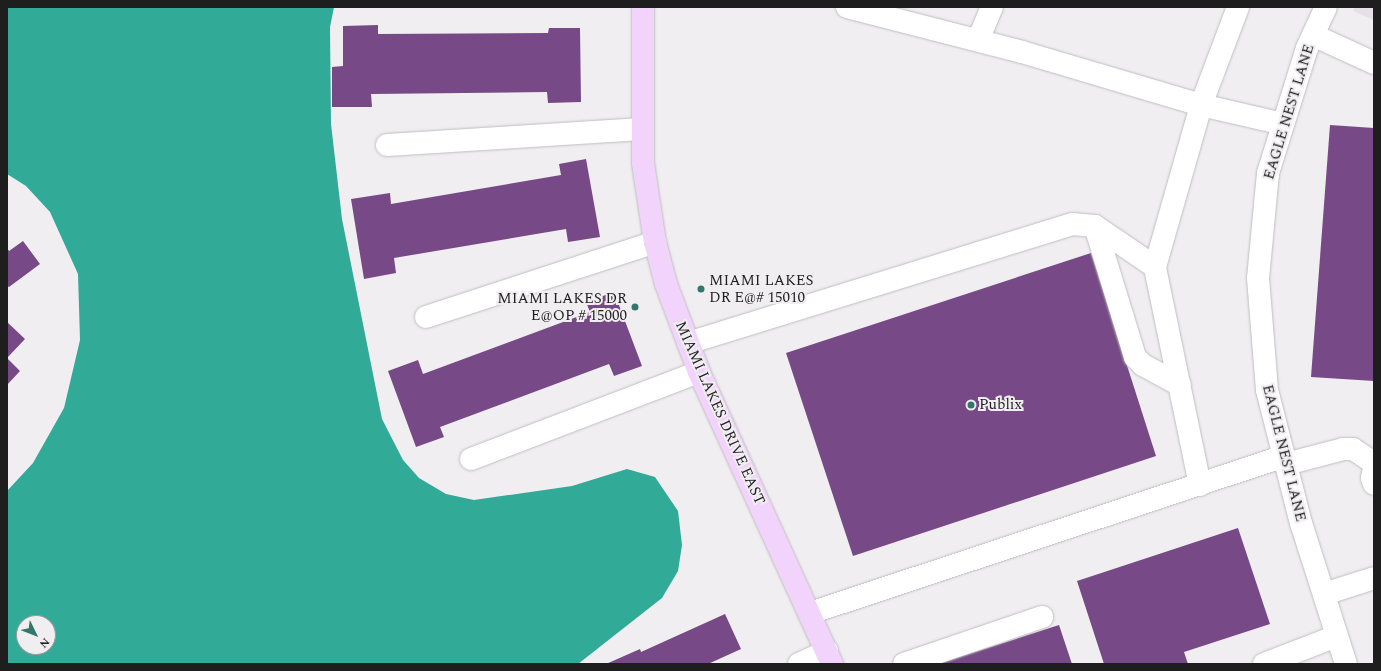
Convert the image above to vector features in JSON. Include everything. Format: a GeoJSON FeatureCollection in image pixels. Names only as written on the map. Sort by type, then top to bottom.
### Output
{"type":"FeatureCollection","features":[{"type":"Feature","properties":{"kind":"main road","name":"MIAMI LAKES DRIVE EAST"},"geometry":{"type":"LineString","coordinates":[[643,7],[643,163],[655,242],[666,284],[699,372],[830,658]]}},
{"type":"Feature","properties":{"kind":"street"},"geometry":{"type":"LineString","coordinates":[[849,7],[919,15],[978,40],[1131,83],[1201,105],[1283,124]]}},
{"type":"Feature","properties":{"kind":"street"},"geometry":{"type":"LineString","coordinates":[[978,40],[992,7]]}},
{"type":"Feature","properties":{"kind":"street"},"geometry":{"type":"LineString","coordinates":[[1200,485],[1155,267],[1201,105],[1238,7]]}},
{"type":"Feature","properties":{"kind":"street","name":"EAGLE NEST LANE"},"geometry":{"type":"LineString","coordinates":[[1326,7],[1307,48],[1268,173],[1258,278],[1267,390],[1301,523],[1346,664]]}},
{"type":"Feature","properties":{"kind":"street"},"geometry":{"type":"LineString","coordinates":[[1313,35],[1374,63]]}},
{"type":"Feature","properties":{"kind":"street"},"geometry":{"type":"LineString","coordinates":[[387,145],[643,129]]}},
{"type":"Feature","properties":{"kind":"street"},"geometry":{"type":"LineString","coordinates":[[688,344],[1072,224],[1095,226],[1155,267]]}},
{"type":"Feature","properties":{"kind":"street"},"geometry":{"type":"LineString","coordinates":[[1095,226],[1135,357],[1144,365],[1180,385]]}},
{"type":"Feature","properties":{"kind":"street"},"geometry":{"type":"LineString","coordinates":[[426,317],[655,242]]}},
{"type":"Feature","properties":{"kind":"street"},"geometry":{"type":"LineString","coordinates":[[471,459],[699,372]]}},
{"type":"Feature","properties":{"kind":"street"},"geometry":{"type":"LineString","coordinates":[[810,613],[1200,485],[1285,460],[1343,449],[1353,449],[1374,463]]}},
{"type":"Feature","properties":{"kind":"street"},"geometry":{"type":"LineString","coordinates":[[1374,469],[1372,478],[1374,484]]}},
{"type":"Feature","properties":{"kind":"street"},"geometry":{"type":"LineString","coordinates":[[1324,594],[1374,578]]}},
{"type":"Feature","properties":{"kind":"street"},"geometry":{"type":"LineString","coordinates":[[904,664],[1042,617]]}},
{"type":"Feature","properties":{"kind":"street"},"geometry":{"type":"LineString","coordinates":[[1264,664],[1337,636]]}},
{"type":"Feature","properties":{"kind":"street"},"geometry":{"type":"LineString","coordinates":[[799,664],[830,658]]}},
{"type":"Feature","properties":{"kind":"shaded area"},"geometry":{"type":"Polygon","coordinates":[[[7,7],[334,7],[330,27],[331,124],[342,219],[382,419],[403,460],[419,478],[446,494],[474,500],[572,486],[627,469],[655,477],[678,511],[682,545],[678,571],[662,598],[578,664],[7,664],[7,491],[33,463],[64,408],[80,340],[78,274],[50,212],[26,186],[7,174],[7,7]]]}},
{"type":"Feature","properties":{"kind":"shaded area"},"geometry":{"type":"Polygon","coordinates":[[[1355,7],[1374,7],[1374,20],[1353,11],[1355,7]]]}},
{"type":"Feature","properties":{"kind":"building"},"geometry":{"type":"Polygon","coordinates":[[[378,25],[378,34],[548,33],[549,28],[580,28],[581,102],[548,103],[547,92],[371,94],[372,107],[332,107],[332,67],[343,66],[343,26],[378,25]]]}},
{"type":"Feature","properties":{"kind":"building"},"geometry":{"type":"Polygon","coordinates":[[[1330,125],[1374,128],[1374,381],[1311,377],[1330,125]]]}},
{"type":"Feature","properties":{"kind":"building"},"geometry":{"type":"Polygon","coordinates":[[[586,159],[600,237],[568,242],[566,229],[394,258],[396,273],[364,279],[351,199],[390,193],[391,204],[561,175],[559,164],[586,159]]]}},
{"type":"Feature","properties":{"kind":"building"},"geometry":{"type":"Polygon","coordinates":[[[23,241],[40,264],[9,287],[7,286],[7,248],[9,251],[23,241]]]}},
{"type":"Feature","properties":{"kind":"building","name":"Publix"},"geometry":{"type":"Polygon","coordinates":[[[1091,253],[1156,456],[853,556],[786,353],[1091,253]]]}},
{"type":"Feature","properties":{"kind":"building"},"geometry":{"type":"Polygon","coordinates":[[[614,292],[642,366],[614,376],[609,364],[440,427],[444,437],[416,447],[388,371],[418,360],[423,374],[590,312],[586,302],[614,292]]]}},
{"type":"Feature","properties":{"kind":"building"},"geometry":{"type":"Polygon","coordinates":[[[7,322],[25,339],[7,358],[7,322]]]}},
{"type":"Feature","properties":{"kind":"building"},"geometry":{"type":"Polygon","coordinates":[[[7,358],[20,371],[7,385],[7,358]]]}},
{"type":"Feature","properties":{"kind":"building"},"geometry":{"type":"Polygon","coordinates":[[[1238,528],[1270,624],[1184,652],[1188,664],[1104,664],[1077,581],[1238,528]]]}},
{"type":"Feature","properties":{"kind":"building"},"geometry":{"type":"Polygon","coordinates":[[[725,614],[741,649],[708,664],[606,664],[640,649],[641,652],[725,614]]]}},
{"type":"Feature","properties":{"kind":"building"},"geometry":{"type":"Polygon","coordinates":[[[1059,625],[1072,664],[938,664],[1059,625]]]}},
{"type":"Feature","properties":{"kind":"place","name":"MIAMI LAKES DR E@# 15010"},"geometry":{"type":"Point","coordinates":[701,289]}},
{"type":"Feature","properties":{"kind":"place","name":"MIAMI LAKES DR E@OP # 15000"},"geometry":{"type":"Point","coordinates":[635,307]}},
{"type":"Feature","properties":{"kind":"place","name":"Publix"},"geometry":{"type":"Point","coordinates":[971,405]}}]}
